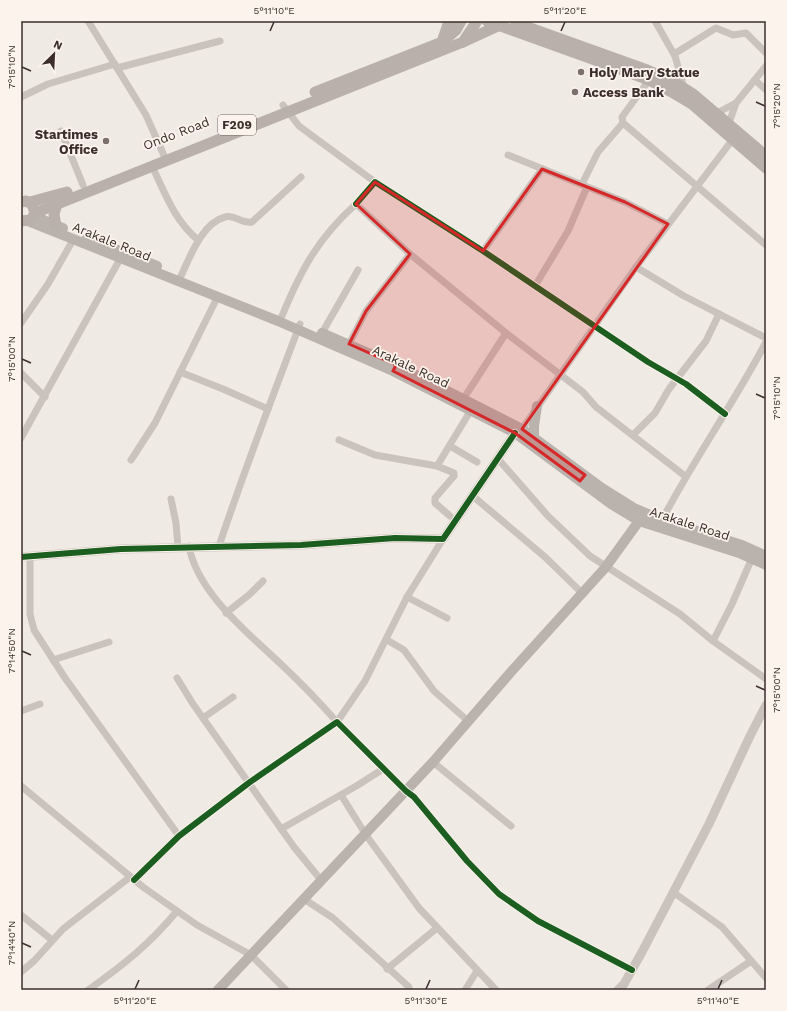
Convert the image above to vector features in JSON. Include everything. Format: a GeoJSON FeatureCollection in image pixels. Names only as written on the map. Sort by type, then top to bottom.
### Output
{"type":"FeatureCollection","features":[{"type":"Feature","properties":{"kind":"main road"},"geometry":{"type":"LineString","coordinates":[[442,42],[448,29],[449,21]]}},
{"type":"Feature","properties":{"kind":"main road","name":"F209"},"geometry":{"type":"LineString","coordinates":[[442,42],[456,30],[461,21]]}},
{"type":"Feature","properties":{"kind":"main road"},"geometry":{"type":"LineString","coordinates":[[463,42],[476,21]]}},
{"type":"Feature","properties":{"kind":"main road"},"geometry":{"type":"LineString","coordinates":[[487,21],[505,23],[589,54],[649,80],[692,104],[766,168]]}},
{"type":"Feature","properties":{"kind":"main road"},"geometry":{"type":"LineString","coordinates":[[463,42],[505,23]]}},
{"type":"Feature","properties":{"kind":"main road","name":"Ondo Road"},"geometry":{"type":"LineString","coordinates":[[25,202],[61,195],[83,185],[165,156],[285,108],[442,42]]}},
{"type":"Feature","properties":{"kind":"main road","name":"Ondo Road"},"geometry":{"type":"LineString","coordinates":[[285,108],[463,42]]}},
{"type":"Feature","properties":{"kind":"main road"},"geometry":{"type":"LineString","coordinates":[[589,54],[647,70],[684,88],[717,113],[766,156]]}},
{"type":"Feature","properties":{"kind":"main road","name":"Ondo Road"},"geometry":{"type":"LineString","coordinates":[[30,218],[57,204],[152,166],[165,156]]}},
{"type":"Feature","properties":{"kind":"main road","name":"F209"},"geometry":{"type":"LineString","coordinates":[[25,202],[34,207],[30,218]]}},
{"type":"Feature","properties":{"kind":"main road"},"geometry":{"type":"LineString","coordinates":[[56,226],[54,214],[57,204]]}},
{"type":"Feature","properties":{"kind":"main road","name":"Arakale Road"},"geometry":{"type":"LineString","coordinates":[[30,218],[56,226],[282,316],[298,327],[322,333],[349,344],[471,410],[534,437],[611,504],[639,521],[742,545],[766,556]]}},
{"type":"Feature","properties":{"kind":"main road","name":"Arakale Road"},"geometry":{"type":"LineString","coordinates":[[30,218],[73,240],[217,298],[298,327],[464,398],[519,431],[582,478],[634,508],[708,538],[766,565]]}},
{"type":"Feature","properties":{"kind":"main road"},"geometry":{"type":"LineString","coordinates":[[534,437],[537,406]]}},
{"type":"Feature","properties":{"kind":"main road"},"geometry":{"type":"LineString","coordinates":[[218,990],[321,880],[366,835],[433,762],[510,672],[606,568],[639,521]]}},
{"type":"Feature","properties":{"kind":"street"},"geometry":{"type":"LineString","coordinates":[[88,21],[146,115],[165,156]]}},
{"type":"Feature","properties":{"kind":"street"},"geometry":{"type":"LineString","coordinates":[[654,21],[674,54],[679,66],[684,88]]}},
{"type":"Feature","properties":{"kind":"street"},"geometry":{"type":"LineString","coordinates":[[674,54],[716,28],[722,29],[731,34],[748,34],[766,53]]}},
{"type":"Feature","properties":{"kind":"street"},"geometry":{"type":"LineString","coordinates":[[21,97],[48,84],[220,41]]}},
{"type":"Feature","properties":{"kind":"street"},"geometry":{"type":"LineString","coordinates":[[729,123],[736,103],[766,66]]}},
{"type":"Feature","properties":{"kind":"street"},"geometry":{"type":"LineString","coordinates":[[649,80],[622,116],[623,123],[766,245]]}},
{"type":"Feature","properties":{"kind":"street"},"geometry":{"type":"LineString","coordinates":[[755,80],[766,90]]}},
{"type":"Feature","properties":{"kind":"street"},"geometry":{"type":"LineString","coordinates":[[717,113],[736,103]]}},
{"type":"Feature","properties":{"kind":"street"},"geometry":{"type":"LineString","coordinates":[[285,108],[299,126],[375,182],[483,251],[648,362],[677,379],[725,414]]}},
{"type":"Feature","properties":{"kind":"street"},"geometry":{"type":"LineString","coordinates":[[535,286],[568,231],[598,152],[623,123]]}},
{"type":"Feature","properties":{"kind":"street"},"geometry":{"type":"LineString","coordinates":[[61,131],[83,185]]}},
{"type":"Feature","properties":{"kind":"street"},"geometry":{"type":"LineString","coordinates":[[21,972],[34,961],[63,929],[132,878],[179,836],[250,782],[337,722],[365,681],[387,640],[407,597],[443,539],[636,267],[733,139]]}},
{"type":"Feature","properties":{"kind":"street"},"geometry":{"type":"LineString","coordinates":[[508,155],[638,208],[668,224]]}},
{"type":"Feature","properties":{"kind":"street"},"geometry":{"type":"LineString","coordinates":[[152,166],[170,207],[186,230],[198,240]]}},
{"type":"Feature","properties":{"kind":"street"},"geometry":{"type":"LineString","coordinates":[[483,251],[542,169]]}},
{"type":"Feature","properties":{"kind":"street"},"geometry":{"type":"LineString","coordinates":[[181,276],[198,240],[217,221],[224,217],[234,217],[248,223],[252,222],[301,177]]}},
{"type":"Feature","properties":{"kind":"street"},"geometry":{"type":"LineString","coordinates":[[282,316],[304,266],[326,235],[375,182]]}},
{"type":"Feature","properties":{"kind":"street"},"geometry":{"type":"LineString","coordinates":[[356,204],[410,254],[506,333],[583,392],[596,407],[685,476]]}},
{"type":"Feature","properties":{"kind":"street"},"geometry":{"type":"LineString","coordinates":[[21,323],[48,284],[73,240]]}},
{"type":"Feature","properties":{"kind":"street"},"geometry":{"type":"LineString","coordinates":[[349,344],[366,311],[410,254]]}},
{"type":"Feature","properties":{"kind":"street"},"geometry":{"type":"LineString","coordinates":[[21,438],[120,259]]}},
{"type":"Feature","properties":{"kind":"street"},"geometry":{"type":"LineString","coordinates":[[636,267],[684,296],[766,338]]}},
{"type":"Feature","properties":{"kind":"street"},"geometry":{"type":"LineString","coordinates":[[322,333],[358,270]]}},
{"type":"Feature","properties":{"kind":"street"},"geometry":{"type":"LineString","coordinates":[[131,460],[155,423],[217,298]]}},
{"type":"Feature","properties":{"kind":"street"},"geometry":{"type":"LineString","coordinates":[[633,435],[650,420],[677,379],[706,341],[719,314]]}},
{"type":"Feature","properties":{"kind":"street"},"geometry":{"type":"LineString","coordinates":[[219,546],[246,465],[292,350],[298,327]]}},
{"type":"Feature","properties":{"kind":"street"},"geometry":{"type":"LineString","coordinates":[[464,398],[506,333]]}},
{"type":"Feature","properties":{"kind":"street"},"geometry":{"type":"LineString","coordinates":[[662,520],[685,476],[725,414],[766,342]]}},
{"type":"Feature","properties":{"kind":"street"},"geometry":{"type":"LineString","coordinates":[[180,372],[268,409]]}},
{"type":"Feature","properties":{"kind":"street"},"geometry":{"type":"LineString","coordinates":[[21,374],[45,397]]}},
{"type":"Feature","properties":{"kind":"street"},"geometry":{"type":"LineString","coordinates":[[438,466],[471,410]]}},
{"type":"Feature","properties":{"kind":"street"},"geometry":{"type":"LineString","coordinates":[[340,440],[381,456],[438,466],[454,473],[454,476],[436,498],[435,503],[450,516]]}},
{"type":"Feature","properties":{"kind":"street"},"geometry":{"type":"LineString","coordinates":[[450,446],[477,462]]}},
{"type":"Feature","properties":{"kind":"street"},"geometry":{"type":"LineString","coordinates":[[499,460],[574,543],[606,568],[680,614],[766,679]]}},
{"type":"Feature","properties":{"kind":"street"},"geometry":{"type":"LineString","coordinates":[[474,497],[544,557],[583,594]]}},
{"type":"Feature","properties":{"kind":"street"},"geometry":{"type":"LineString","coordinates":[[171,499],[176,523],[178,547]]}},
{"type":"Feature","properties":{"kind":"street"},"geometry":{"type":"LineString","coordinates":[[179,836],[53,660],[30,621],[25,557],[121,549],[189,546],[301,545],[394,538],[443,539]]}},
{"type":"Feature","properties":{"kind":"street"},"geometry":{"type":"LineString","coordinates":[[189,546],[191,555],[201,576],[226,613],[305,687],[383,769],[414,797],[467,861],[504,898],[538,921],[632,970]]}},
{"type":"Feature","properties":{"kind":"street"},"geometry":{"type":"LineString","coordinates":[[714,641],[752,558]]}},
{"type":"Feature","properties":{"kind":"street"},"geometry":{"type":"LineString","coordinates":[[226,613],[250,594],[262,581]]}},
{"type":"Feature","properties":{"kind":"street"},"geometry":{"type":"LineString","coordinates":[[407,597],[428,610],[447,618]]}},
{"type":"Feature","properties":{"kind":"street"},"geometry":{"type":"LineString","coordinates":[[387,640],[404,650],[434,690],[468,721]]}},
{"type":"Feature","properties":{"kind":"street"},"geometry":{"type":"LineString","coordinates":[[53,660],[109,642]]}},
{"type":"Feature","properties":{"kind":"street"},"geometry":{"type":"LineString","coordinates":[[177,678],[203,718],[250,782],[281,828],[321,880]]}},
{"type":"Feature","properties":{"kind":"street"},"geometry":{"type":"LineString","coordinates":[[203,718],[233,697]]}},
{"type":"Feature","properties":{"kind":"street"},"geometry":{"type":"LineString","coordinates":[[21,711],[40,704]]}},
{"type":"Feature","properties":{"kind":"street"},"geometry":{"type":"LineString","coordinates":[[618,990],[632,970],[710,824],[750,736],[766,705]]}},
{"type":"Feature","properties":{"kind":"street"},"geometry":{"type":"LineString","coordinates":[[433,762],[510,826]]}},
{"type":"Feature","properties":{"kind":"street"},"geometry":{"type":"LineString","coordinates":[[281,828],[341,795],[383,769]]}},
{"type":"Feature","properties":{"kind":"street"},"geometry":{"type":"LineString","coordinates":[[21,786],[132,878],[177,911],[251,955],[286,990]]}},
{"type":"Feature","properties":{"kind":"street"},"geometry":{"type":"LineString","coordinates":[[341,795],[366,835],[419,908],[496,990]]}},
{"type":"Feature","properties":{"kind":"street"},"geometry":{"type":"LineString","coordinates":[[673,892],[722,927],[766,978]]}},
{"type":"Feature","properties":{"kind":"street"},"geometry":{"type":"LineString","coordinates":[[304,899],[333,918],[409,987],[409,990]]}},
{"type":"Feature","properties":{"kind":"street"},"geometry":{"type":"LineString","coordinates":[[88,990],[110,976],[152,941],[177,911]]}},
{"type":"Feature","properties":{"kind":"street"},"geometry":{"type":"LineString","coordinates":[[21,915],[52,940]]}},
{"type":"Feature","properties":{"kind":"street"},"geometry":{"type":"LineString","coordinates":[[388,969],[437,928]]}},
{"type":"Feature","properties":{"kind":"street"},"geometry":{"type":"LineString","coordinates":[[708,990],[752,962]]}},
{"type":"Feature","properties":{"kind":"street"},"geometry":{"type":"LineString","coordinates":[[465,990],[477,971]]}},
{"type":"Feature","properties":{"kind":"highlighted area"},"geometry":{"type":"Polygon","coordinates":[[[542,169],[625,202],[668,224],[522,429],[585,475],[580,481],[515,433],[393,371],[396,365],[349,344],[366,311],[410,254],[356,204],[375,182],[483,251],[542,169]]]}},
{"type":"Feature","properties":{"kind":"cycle path"},"geometry":{"type":"LineString","coordinates":[[356,204],[375,182],[483,251],[648,362],[686,384],[725,414]]}},
{"type":"Feature","properties":{"kind":"cycle path"},"geometry":{"type":"LineString","coordinates":[[21,557],[121,549],[301,545],[395,538],[443,539],[515,433]]}},
{"type":"Feature","properties":{"kind":"cycle path"},"geometry":{"type":"LineString","coordinates":[[134,880],[179,836],[250,782],[337,722],[406,791],[414,797],[467,861],[499,894],[538,921],[632,970]]}},
{"type":"Feature","properties":{"kind":"place","name":"Holy Mary Statue"},"geometry":{"type":"Point","coordinates":[581,72]}},
{"type":"Feature","properties":{"kind":"place","name":"Access Bank"},"geometry":{"type":"Point","coordinates":[575,92]}},
{"type":"Feature","properties":{"kind":"place","name":"Startimes Office"},"geometry":{"type":"Point","coordinates":[106,141]}}]}
